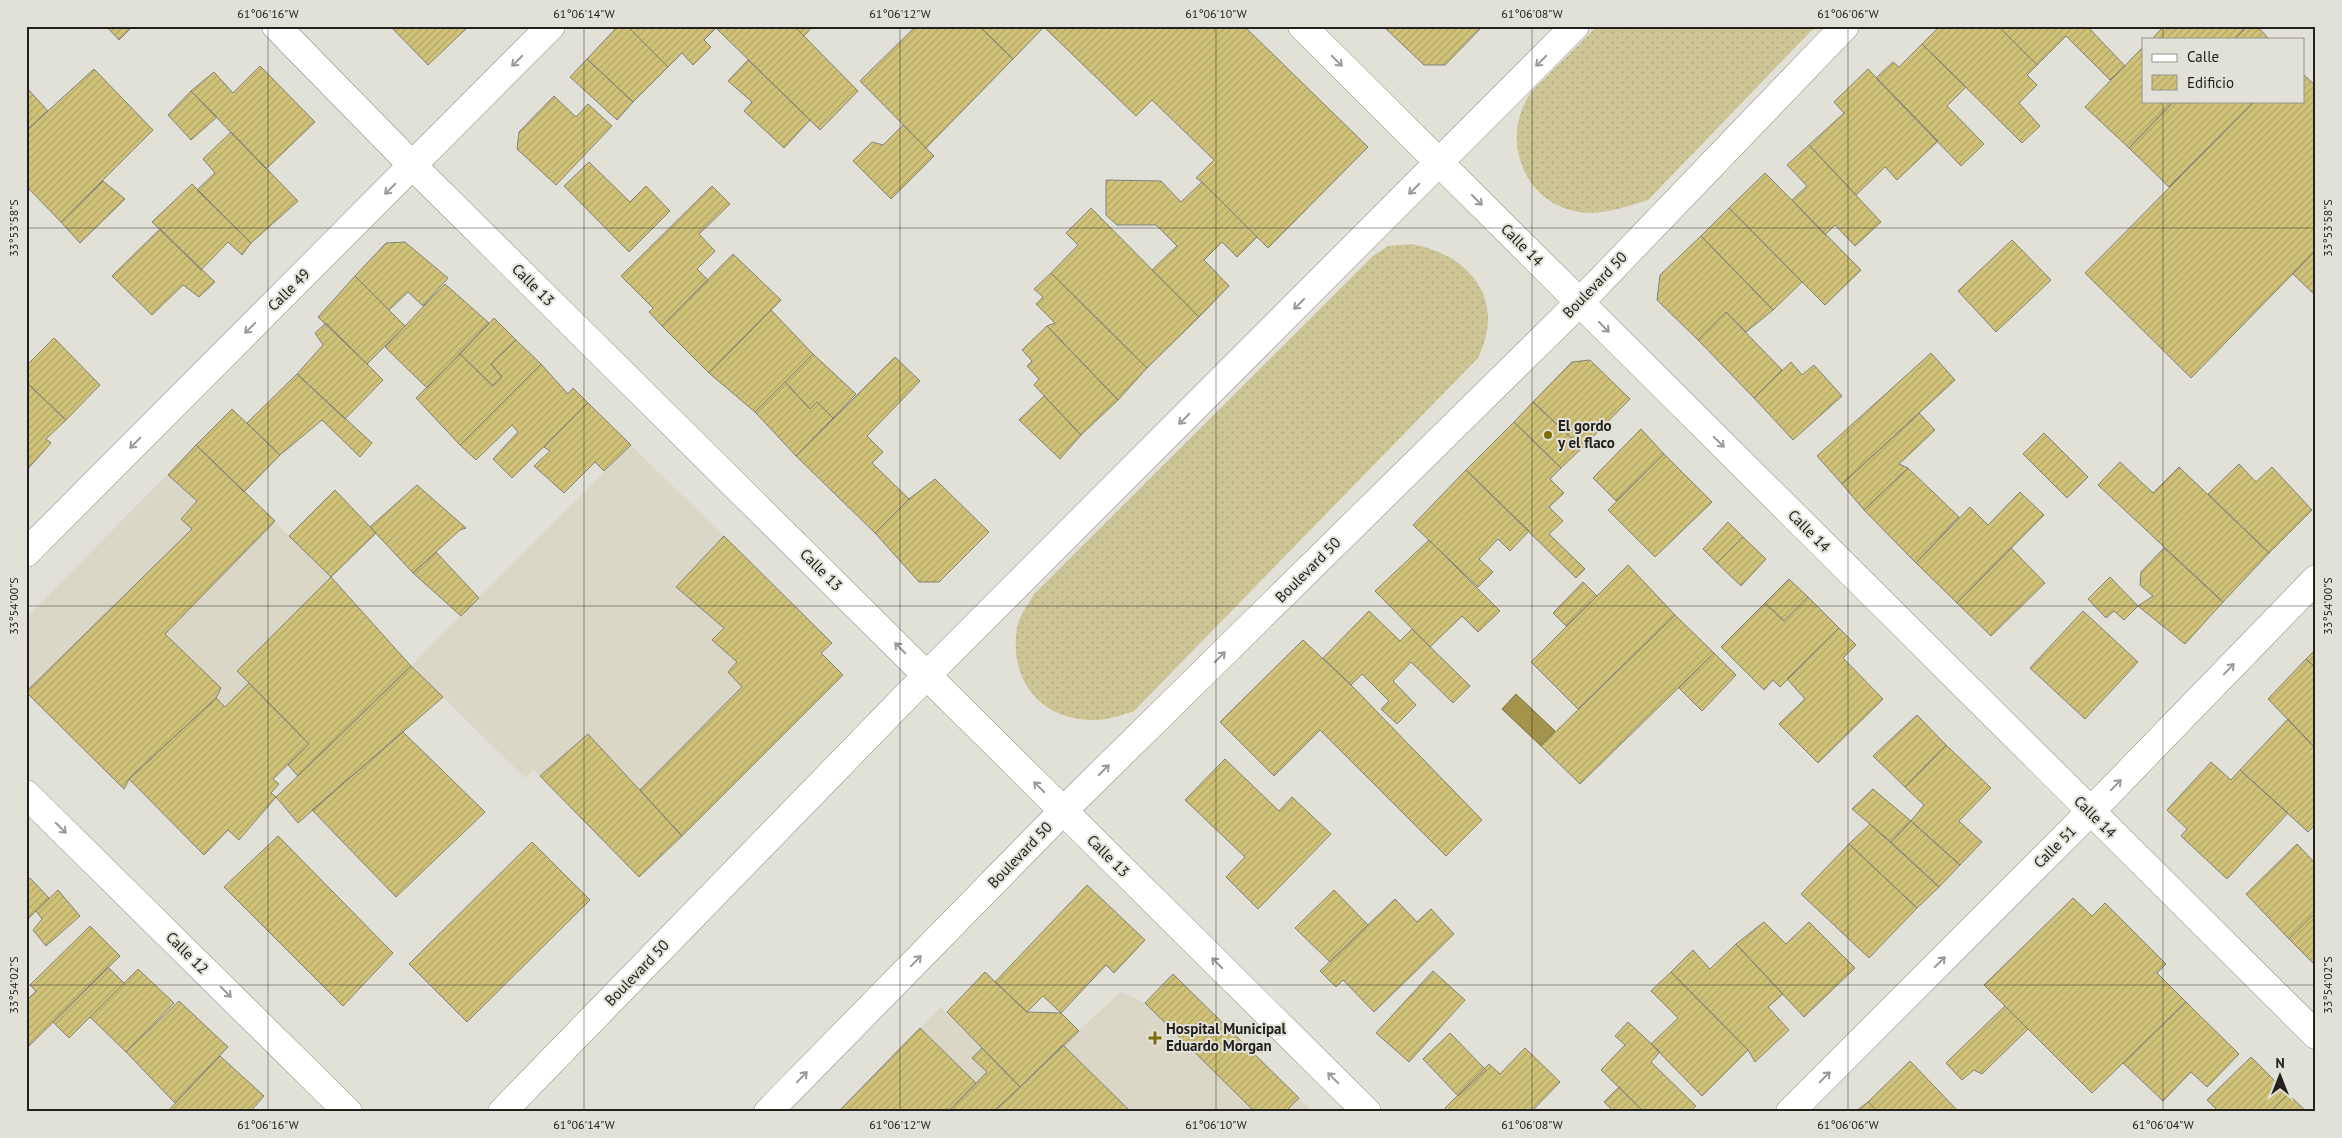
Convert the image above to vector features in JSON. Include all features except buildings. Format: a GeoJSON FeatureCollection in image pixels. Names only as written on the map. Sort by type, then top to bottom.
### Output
{"type":"FeatureCollection","features":[{"type":"Feature","properties":{"kind":"street","name":"Calle 13"},"geometry":{"type":"LineString","coordinates":[[276,26],[413,166],[1367,1112]]}},
{"type":"Feature","properties":{"kind":"street","name":"Calle 49"},"geometry":{"type":"LineString","coordinates":[[26,553],[551,26]]}},
{"type":"Feature","properties":{"kind":"street","name":"Calle 14"},"geometry":{"type":"LineString","coordinates":[[1302,26],[2316,1035]]}},
{"type":"Feature","properties":{"kind":"street","name":"Boulevard 50"},"geometry":{"type":"LineString","coordinates":[[502,1112],[927,675],[1575,26]]}},
{"type":"Feature","properties":{"kind":"street","name":"Boulevard 50"},"geometry":{"type":"LineString","coordinates":[[768,1112],[1063,811],[1580,302],[1845,26]]}},
{"type":"Feature","properties":{"kind":"street","name":"Calle 51"},"geometry":{"type":"LineString","coordinates":[[1790,1112],[2090,812],[2316,579]]}},
{"type":"Feature","properties":{"kind":"street","name":"Calle 12"},"geometry":{"type":"LineString","coordinates":[[26,794],[348,1112]]}},
{"type":"Feature","properties":{"kind":"shaded area"},"geometry":{"type":"Polygon","coordinates":[[[1597,26],[1816,26],[1648,200],[1602,212],[1583,213],[1556,205],[1541,194],[1530,180],[1522,164],[1517,147],[1517,129],[1521,111],[1532,91],[1597,26]]]}},
{"type":"Feature","properties":{"kind":"shaded area"},"geometry":{"type":"Polygon","coordinates":[[[1411,244],[1432,249],[1450,258],[1465,269],[1477,283],[1485,299],[1488,317],[1486,337],[1478,358],[1134,711],[1106,719],[1089,720],[1071,718],[1055,712],[1042,703],[1031,692],[1023,679],[1018,663],[1016,646],[1018,624],[1034,594],[1373,256],[1388,246],[1411,244]]]}},
{"type":"Feature","properties":{"kind":"shaded area"},"geometry":{"type":"Polygon","coordinates":[[[196,445],[331,577],[237,670],[249,683],[225,707],[216,698],[124,789],[26,691],[26,618],[196,445]]]}},
{"type":"Feature","properties":{"kind":"shaded area"},"geometry":{"type":"Polygon","coordinates":[[[631,445],[832,643],[822,654],[843,675],[639,877],[540,776],[533,770],[525,778],[411,666],[631,445]]]}},
{"type":"Feature","properties":{"kind":"shaded area"},"geometry":{"type":"Polygon","coordinates":[[[1516,694],[1555,731],[1541,746],[1502,709],[1516,694]]]}},
{"type":"Feature","properties":{"kind":"shaded area","name":"Hospital Municipal Eduardo Morgan"},"geometry":{"type":"Polygon","coordinates":[[[1173,974],[1313,1112],[838,1112],[941,1007],[982,1048],[1063,1045],[1121,992],[1145,1003],[1173,974]]]}},
{"type":"Feature","properties":{"kind":"place","name":"El gordo y el flaco"},"geometry":{"type":"Point","coordinates":[1548,435]}},
{"type":"Feature","properties":{"kind":"place","name":"Hospital Municipal Eduardo Morgan"},"geometry":{"type":"Point","coordinates":[1155,1038]}}]}
